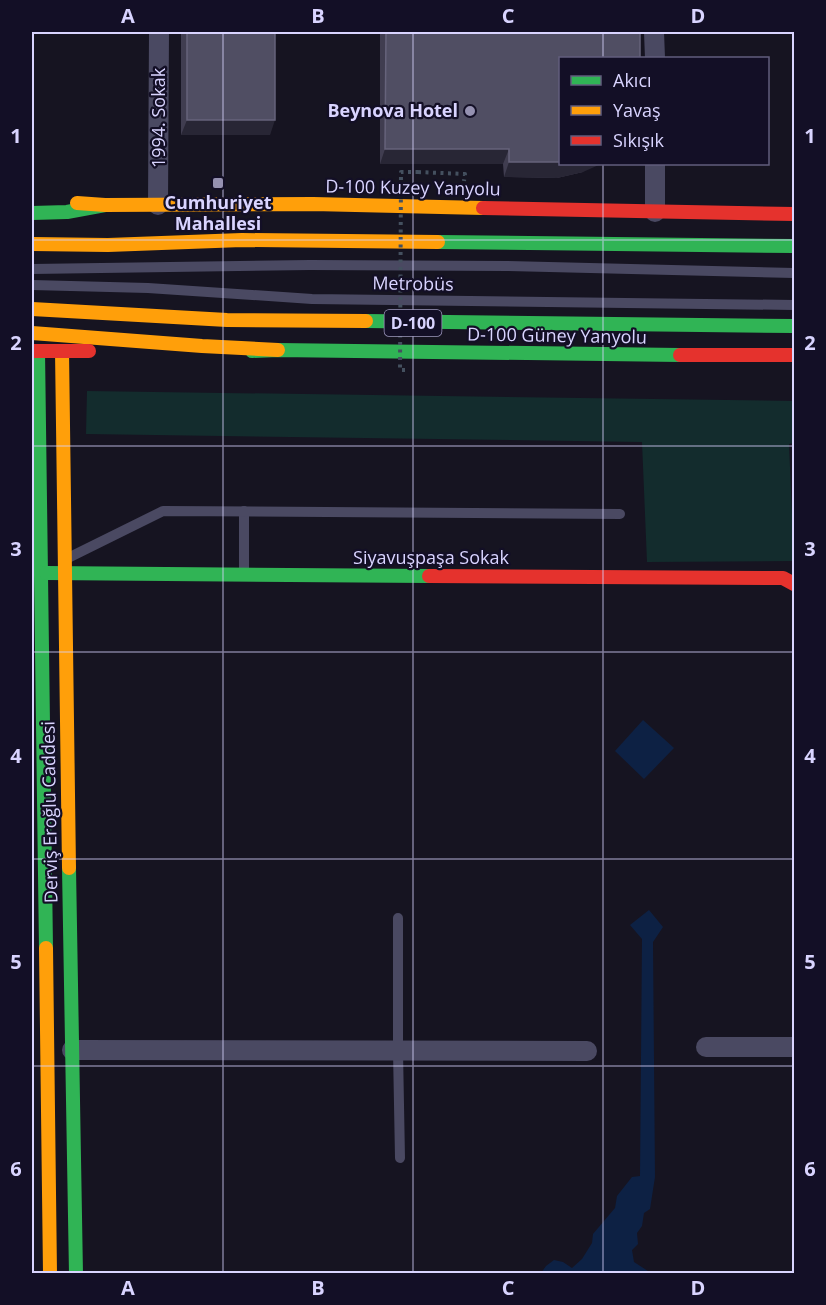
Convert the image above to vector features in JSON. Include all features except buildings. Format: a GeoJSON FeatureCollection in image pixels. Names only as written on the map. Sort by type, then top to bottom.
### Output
{"type":"FeatureCollection","features":[{"type":"Feature","properties":{"kind":"main road","name":"D-100 Kuzey Yanyolu"},"geometry":{"type":"LineString","coordinates":[[32,199],[105,205],[313,204],[795,214]]}},
{"type":"Feature","properties":{"kind":"main road"},"geometry":{"type":"LineString","coordinates":[[32,213],[67,212],[105,205]]}},
{"type":"Feature","properties":{"kind":"main road"},"geometry":{"type":"LineString","coordinates":[[32,244],[108,245],[254,240],[795,246]]}},
{"type":"Feature","properties":{"kind":"main road","name":"D-100"},"geometry":{"type":"LineString","coordinates":[[32,309],[238,320],[795,326]]}},
{"type":"Feature","properties":{"kind":"main road"},"geometry":{"type":"LineString","coordinates":[[32,333],[278,350]]}},
{"type":"Feature","properties":{"kind":"main road","name":"D-100 Güney Yanyolu"},"geometry":{"type":"LineString","coordinates":[[35,351],[230,352],[278,350],[795,355]]}},
{"type":"Feature","properties":{"kind":"main road","name":"Derviş Eroğlu Caddesi"},"geometry":{"type":"LineString","coordinates":[[35,351],[41,573],[36,647],[39,1049],[50,1274]]}},
{"type":"Feature","properties":{"kind":"main road","name":"Derviş Eroğlu Caddesi"},"geometry":{"type":"LineString","coordinates":[[62,351],[76,1274]]}},
{"type":"Feature","properties":{"kind":"main road","name":"Siyavuşpaşa Sokak"},"geometry":{"type":"LineString","coordinates":[[41,573],[66,566],[244,575],[783,578],[795,584]]}},
{"type":"Feature","properties":{"kind":"main road"},"geometry":{"type":"LineString","coordinates":[[36,647],[65,646]]}},
{"type":"Feature","properties":{"kind":"main road"},"geometry":{"type":"LineString","coordinates":[[39,1049],[72,1050]]}},
{"type":"Feature","properties":{"kind":"street","name":"1994. Sokak"},"geometry":{"type":"LineString","coordinates":[[158,205],[159,32]]}},
{"type":"Feature","properties":{"kind":"street"},"geometry":{"type":"LineString","coordinates":[[654,32],[654,57]]}},
{"type":"Feature","properties":{"kind":"street"},"geometry":{"type":"LineString","coordinates":[[655,165],[655,212]]}},
{"type":"Feature","properties":{"kind":"street"},"geometry":{"type":"LineString","coordinates":[[706,1047],[795,1047]]}},
{"type":"Feature","properties":{"kind":"street"},"geometry":{"type":"LineString","coordinates":[[72,1050],[587,1051]]}},
{"type":"Feature","properties":{"kind":"lane","name":"Metrobüs"},"geometry":{"type":"LineString","coordinates":[[32,269],[322,265],[508,266],[795,273]]}},
{"type":"Feature","properties":{"kind":"lane","name":"Metrobüs"},"geometry":{"type":"LineString","coordinates":[[32,285],[148,288],[312,299],[795,306]]}},
{"type":"Feature","properties":{"kind":"lane"},"geometry":{"type":"LineString","coordinates":[[66,566],[163,511],[620,514]]}},
{"type":"Feature","properties":{"kind":"lane"},"geometry":{"type":"LineString","coordinates":[[244,511],[244,575]]}},
{"type":"Feature","properties":{"kind":"lane"},"geometry":{"type":"LineString","coordinates":[[398,918],[400,1158]]}},
{"type":"Feature","properties":{"kind":"path"},"geometry":{"type":"LineString","coordinates":[[405,370],[400,370],[401,172],[465,174],[464,181]]}},
{"type":"Feature","properties":{"kind":"green space"},"geometry":{"type":"Polygon","coordinates":[[[87,391],[794,401],[794,443],[789,444],[794,561],[647,562],[642,442],[86,434],[87,391]]]}},
{"type":"Feature","properties":{"kind":"water"},"geometry":{"type":"Polygon","coordinates":[[[643,720],[674,748],[644,779],[615,751],[643,720]]]}},
{"type":"Feature","properties":{"kind":"water"},"geometry":{"type":"Polygon","coordinates":[[[649,910],[663,927],[653,942],[655,1177],[650,1209],[644,1213],[642,1226],[637,1233],[638,1244],[632,1250],[634,1262],[651,1273],[541,1273],[554,1260],[563,1262],[572,1268],[582,1259],[592,1243],[593,1234],[615,1208],[617,1196],[632,1177],[640,1176],[642,939],[630,925],[649,910]]]}},
{"type":"Feature","properties":{"kind":"traffic: fast"},"geometry":{"type":"LineString","coordinates":[[32,213],[67,212],[105,205]]}},
{"type":"Feature","properties":{"kind":"traffic: fast"},"geometry":{"type":"LineString","coordinates":[[438,242],[794,246]]}},
{"type":"Feature","properties":{"kind":"traffic: fast"},"geometry":{"type":"LineString","coordinates":[[366,321],[794,326]]}},
{"type":"Feature","properties":{"kind":"traffic: fast"},"geometry":{"type":"LineString","coordinates":[[38,351],[46,948]]}},
{"type":"Feature","properties":{"kind":"traffic: fast"},"geometry":{"type":"LineString","coordinates":[[252,351],[680,355]]}},
{"type":"Feature","properties":{"kind":"traffic: fast"},"geometry":{"type":"LineString","coordinates":[[46,573],[429,576]]}},
{"type":"Feature","properties":{"kind":"traffic: fast"},"geometry":{"type":"LineString","coordinates":[[69,868],[76,1274]]}},
{"type":"Feature","properties":{"kind":"traffic: slow"},"geometry":{"type":"LineString","coordinates":[[77,203],[105,205],[313,204],[483,208]]}},
{"type":"Feature","properties":{"kind":"traffic: slow"},"geometry":{"type":"LineString","coordinates":[[32,244],[108,245],[242,240],[438,242]]}},
{"type":"Feature","properties":{"kind":"traffic: slow"},"geometry":{"type":"LineString","coordinates":[[32,309],[227,320],[366,321]]}},
{"type":"Feature","properties":{"kind":"traffic: slow"},"geometry":{"type":"LineString","coordinates":[[32,333],[278,350]]}},
{"type":"Feature","properties":{"kind":"traffic: slow"},"geometry":{"type":"LineString","coordinates":[[62,351],[69,868]]}},
{"type":"Feature","properties":{"kind":"traffic: slow"},"geometry":{"type":"LineString","coordinates":[[46,948],[50,1274]]}},
{"type":"Feature","properties":{"kind":"traffic: jam"},"geometry":{"type":"LineString","coordinates":[[483,208],[794,214]]}},
{"type":"Feature","properties":{"kind":"traffic: jam"},"geometry":{"type":"LineString","coordinates":[[32,351],[89,351]]}},
{"type":"Feature","properties":{"kind":"traffic: jam"},"geometry":{"type":"LineString","coordinates":[[680,355],[794,355]]}},
{"type":"Feature","properties":{"kind":"traffic: jam"},"geometry":{"type":"LineString","coordinates":[[429,576],[783,578],[794,584]]}},
{"type":"Feature","properties":{"kind":"place","name":"Beynova Hotel"},"geometry":{"type":"Point","coordinates":[470,111]}},
{"type":"Feature","properties":{"kind":"place","name":"Cumhuriyet Mahallesi"},"geometry":{"type":"Point","coordinates":[218,183]}}]}
